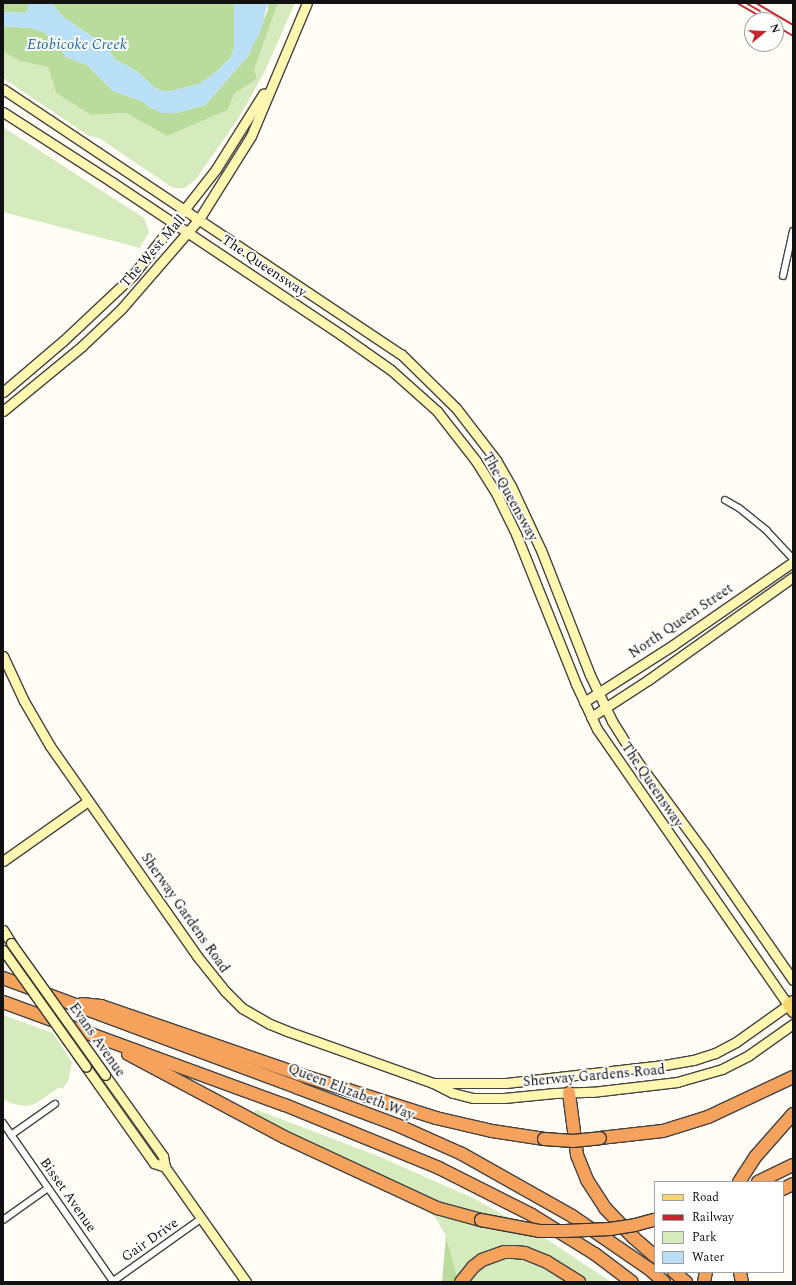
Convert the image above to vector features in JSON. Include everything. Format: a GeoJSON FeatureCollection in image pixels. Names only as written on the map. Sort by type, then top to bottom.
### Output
{"type":"FeatureCollection","features":[{"type":"Feature","properties":{"kind":"highway","name":"Queen Elizabeth Way"},"geometry":{"type":"LineString","coordinates":[[3,978],[397,1125],[462,1154],[572,1216],[636,1260],[664,1282]]}},
{"type":"Feature","properties":{"kind":"highway"},"geometry":{"type":"LineString","coordinates":[[3,1002],[285,1105],[438,1168],[487,1190],[532,1215],[595,1254],[632,1282]]}},
{"type":"Feature","properties":{"kind":"highway"},"geometry":{"type":"LineString","coordinates":[[66,1002],[101,1006],[298,1074],[436,1118],[492,1131],[544,1139],[573,1141],[663,1131],[708,1117],[793,1077]]}},
{"type":"Feature","properties":{"kind":"highway"},"geometry":{"type":"LineString","coordinates":[[93,1035],[284,1137],[437,1208],[481,1220],[539,1231],[610,1229],[654,1220]]}},
{"type":"Feature","properties":{"kind":"highway"},"geometry":{"type":"LineString","coordinates":[[569,1093],[578,1155],[587,1180],[605,1208],[634,1238],[654,1255]]}},
{"type":"Feature","properties":{"kind":"highway"},"geometry":{"type":"LineString","coordinates":[[740,1181],[756,1156],[793,1114]]}},
{"type":"Feature","properties":{"kind":"highway"},"geometry":{"type":"LineString","coordinates":[[760,1181],[793,1165]]}},
{"type":"Feature","properties":{"kind":"highway"},"geometry":{"type":"LineString","coordinates":[[784,1188],[793,1184]]}},
{"type":"Feature","properties":{"kind":"highway"},"geometry":{"type":"LineString","coordinates":[[461,1282],[473,1267],[482,1260],[504,1252],[525,1253],[536,1257],[579,1282]]}},
{"type":"Feature","properties":{"kind":"highway"},"geometry":{"type":"LineString","coordinates":[[675,1273],[686,1282]]}},
{"type":"Feature","properties":{"kind":"main road","name":"The West Mall"},"geometry":{"type":"LineString","coordinates":[[3,411],[82,346],[122,308],[199,219],[225,180],[251,136],[276,73],[307,3]]}},
{"type":"Feature","properties":{"kind":"main road","name":"The West Mall"},"geometry":{"type":"LineString","coordinates":[[3,392],[63,342],[133,275],[186,210],[216,169],[276,73]]}},
{"type":"Feature","properties":{"kind":"main road","name":"The Queensway"},"geometry":{"type":"LineString","coordinates":[[3,89],[401,354],[437,388],[472,427],[496,460],[511,486],[548,566],[598,692],[612,721],[637,761],[704,852],[793,980]]}},
{"type":"Feature","properties":{"kind":"main road","name":"The Queensway"},"geometry":{"type":"LineString","coordinates":[[3,112],[175,223],[262,283],[340,334],[391,370],[437,411],[476,461],[497,495],[525,552],[591,717],[616,759],[791,1006]]}},
{"type":"Feature","properties":{"kind":"main road"},"geometry":{"type":"LineString","coordinates":[[525,552],[531,560],[539,565],[548,566]]}},
{"type":"Feature","properties":{"kind":"main road","name":"North Queen Street"},"geometry":{"type":"LineString","coordinates":[[584,702],[673,645],[793,561]]}},
{"type":"Feature","properties":{"kind":"main road","name":"North Queen Street"},"geometry":{"type":"LineString","coordinates":[[591,717],[648,680],[793,577]]}},
{"type":"Feature","properties":{"kind":"main road","name":"Sherway Gardens Road"},"geometry":{"type":"LineString","coordinates":[[3,656],[35,722],[88,801],[210,973],[242,1008],[287,1032],[433,1083],[453,1093],[473,1098],[504,1098],[555,1093],[632,1089],[677,1082],[722,1069],[749,1055],[793,1024]]}},
{"type":"Feature","properties":{"kind":"main road"},"geometry":{"type":"LineString","coordinates":[[3,861],[88,801]]}},
{"type":"Feature","properties":{"kind":"main road","name":"Evans Avenue"},"geometry":{"type":"LineString","coordinates":[[3,930],[163,1156],[165,1166],[246,1282]]}},
{"type":"Feature","properties":{"kind":"main road","name":"Evans Avenue"},"geometry":{"type":"LineString","coordinates":[[3,950],[154,1163],[165,1166]]}},
{"type":"Feature","properties":{"kind":"main road","name":"Sherway Gardens Road"},"geometry":{"type":"LineString","coordinates":[[433,1083],[506,1083],[664,1065],[693,1060],[715,1053],[736,1042],[791,1006]]}},
{"type":"Feature","properties":{"kind":"main road"},"geometry":{"type":"LineString","coordinates":[[567,1076],[569,1093]]}},
{"type":"Feature","properties":{"kind":"main road"},"geometry":{"type":"LineString","coordinates":[[554,1077],[555,1093]]}},
{"type":"Feature","properties":{"kind":"street"},"geometry":{"type":"LineString","coordinates":[[783,276],[793,231]]}},
{"type":"Feature","properties":{"kind":"street"},"geometry":{"type":"LineString","coordinates":[[726,500],[739,508],[767,531],[793,561]]}},
{"type":"Feature","properties":{"kind":"street"},"geometry":{"type":"LineString","coordinates":[[11,1135],[55,1104]]}},
{"type":"Feature","properties":{"kind":"street","name":"Bisset Avenue"},"geometry":{"type":"LineString","coordinates":[[3,1123],[112,1282]]}},
{"type":"Feature","properties":{"kind":"street"},"geometry":{"type":"LineString","coordinates":[[3,1220],[48,1188]]}},
{"type":"Feature","properties":{"kind":"street","name":"Gair Drive"},"geometry":{"type":"LineString","coordinates":[[112,1282],[202,1218]]}},
{"type":"Feature","properties":{"kind":"green space"},"geometry":{"type":"Polygon","coordinates":[[[3,3],[28,3],[28,9],[25,13],[3,12],[3,3]]]}},
{"type":"Feature","properties":{"kind":"green space"},"geometry":{"type":"Polygon","coordinates":[[[51,3],[234,3],[234,49],[231,57],[217,71],[200,84],[167,92],[156,89],[138,72],[115,59],[106,46],[63,17],[51,3]]]}},
{"type":"Feature","properties":{"kind":"green space"},"geometry":{"type":"Polygon","coordinates":[[[268,3],[278,3],[254,70],[257,79],[234,94],[228,110],[167,136],[126,113],[91,115],[56,93],[48,67],[19,61],[3,51],[3,26],[31,28],[44,32],[59,47],[66,57],[87,65],[113,91],[142,101],[151,108],[177,113],[205,105],[248,56],[268,10],[268,3]]]}},
{"type":"Feature","properties":{"kind":"green space"},"geometry":{"type":"Polygon","coordinates":[[[278,3],[295,3],[264,73],[238,119],[196,179],[185,188],[173,188],[99,138],[89,136],[3,78],[3,51],[19,61],[48,67],[56,93],[91,115],[126,113],[167,136],[228,110],[234,94],[257,79],[254,70],[278,3]]]}},
{"type":"Feature","properties":{"kind":"green space"},"geometry":{"type":"Polygon","coordinates":[[[3,127],[144,218],[149,232],[140,248],[3,212],[3,127]]]}},
{"type":"Feature","properties":{"kind":"green space"},"geometry":{"type":"Polygon","coordinates":[[[3,1015],[53,1033],[72,1062],[68,1082],[62,1089],[60,1087],[35,1104],[26,1106],[13,1104],[3,1099],[3,1015]]]}},
{"type":"Feature","properties":{"kind":"green space"},"geometry":{"type":"Polygon","coordinates":[[[257,1110],[378,1156],[475,1199],[548,1240],[611,1282],[587,1282],[547,1256],[524,1247],[509,1246],[478,1256],[468,1263],[457,1277],[446,1236],[435,1217],[377,1176],[256,1116],[254,1111],[257,1110]]]}},
{"type":"Feature","properties":{"kind":"green space"},"geometry":{"type":"Polygon","coordinates":[[[446,1236],[457,1277],[454,1282],[442,1282],[446,1236]]]}},
{"type":"Feature","properties":{"kind":"green space"},"geometry":{"type":"Polygon","coordinates":[[[521,1257],[548,1267],[569,1282],[467,1282],[480,1267],[501,1258],[521,1257]]]}},
{"type":"Feature","properties":{"kind":"water","name":"Etobicoke Creek"},"geometry":{"type":"Polygon","coordinates":[[[28,3],[51,3],[63,17],[106,46],[115,59],[138,72],[156,89],[167,92],[200,84],[217,71],[231,57],[234,49],[234,3],[268,3],[260,32],[248,56],[205,105],[177,113],[162,113],[151,108],[142,101],[113,91],[87,65],[66,57],[59,47],[44,32],[31,28],[3,26],[3,12],[25,13],[28,9],[28,3]]]}},
{"type":"Feature","properties":{"kind":"railway"},"geometry":{"type":"LineString","coordinates":[[737,3],[752,12]]}},
{"type":"Feature","properties":{"kind":"railway"},"geometry":{"type":"LineString","coordinates":[[746,3],[760,11]]}},
{"type":"Feature","properties":{"kind":"railway"},"geometry":{"type":"LineString","coordinates":[[756,3],[793,25]]}},
{"type":"Feature","properties":{"kind":"railway"},"geometry":{"type":"LineString","coordinates":[[784,31],[793,36]]}}]}
